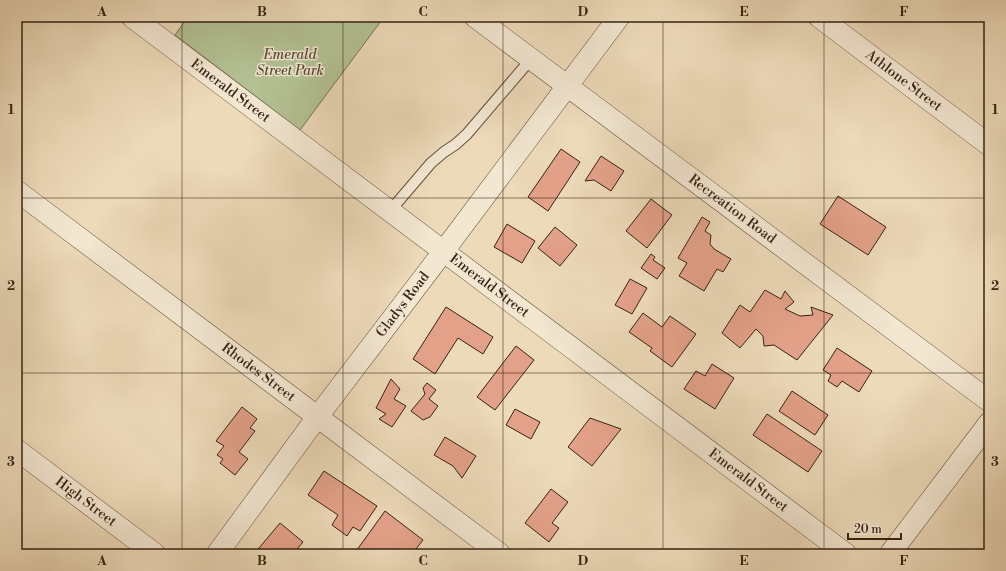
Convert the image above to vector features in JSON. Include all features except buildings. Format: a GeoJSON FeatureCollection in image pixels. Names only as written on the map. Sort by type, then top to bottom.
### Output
{"type":"FeatureCollection","features":[{"type":"Feature","properties":{"kind":"street","name":"Emerald Street"},"geometry":{"type":"LineString","coordinates":[[132,17],[846,554]]}},
{"type":"Feature","properties":{"kind":"street","name":"Recreation Road"},"geometry":{"type":"LineString","coordinates":[[476,17],[989,401]]}},
{"type":"Feature","properties":{"kind":"street","name":"Gladys Road"},"geometry":{"type":"LineString","coordinates":[[217,554],[318,416],[619,17]]}},
{"type":"Feature","properties":{"kind":"street","name":"Athlone Street"},"geometry":{"type":"LineString","coordinates":[[819,17],[989,145]]}},
{"type":"Feature","properties":{"kind":"street","name":"Rhodes Street"},"geometry":{"type":"LineString","coordinates":[[17,191],[500,554]]}},
{"type":"Feature","properties":{"kind":"street"},"geometry":{"type":"LineString","coordinates":[[890,554],[989,423]]}},
{"type":"Feature","properties":{"kind":"street","name":"High Street"},"geometry":{"type":"LineString","coordinates":[[17,450],[155,554]]}},
{"type":"Feature","properties":{"kind":"lane"},"geometry":{"type":"LineString","coordinates":[[390,212],[430,163],[467,134],[531,59]]}},
{"type":"Feature","properties":{"kind":"green space","name":"Emerald Street Park"},"geometry":{"type":"Polygon","coordinates":[[[188,17],[384,17],[300,130],[175,35],[188,17]]]}}]}
